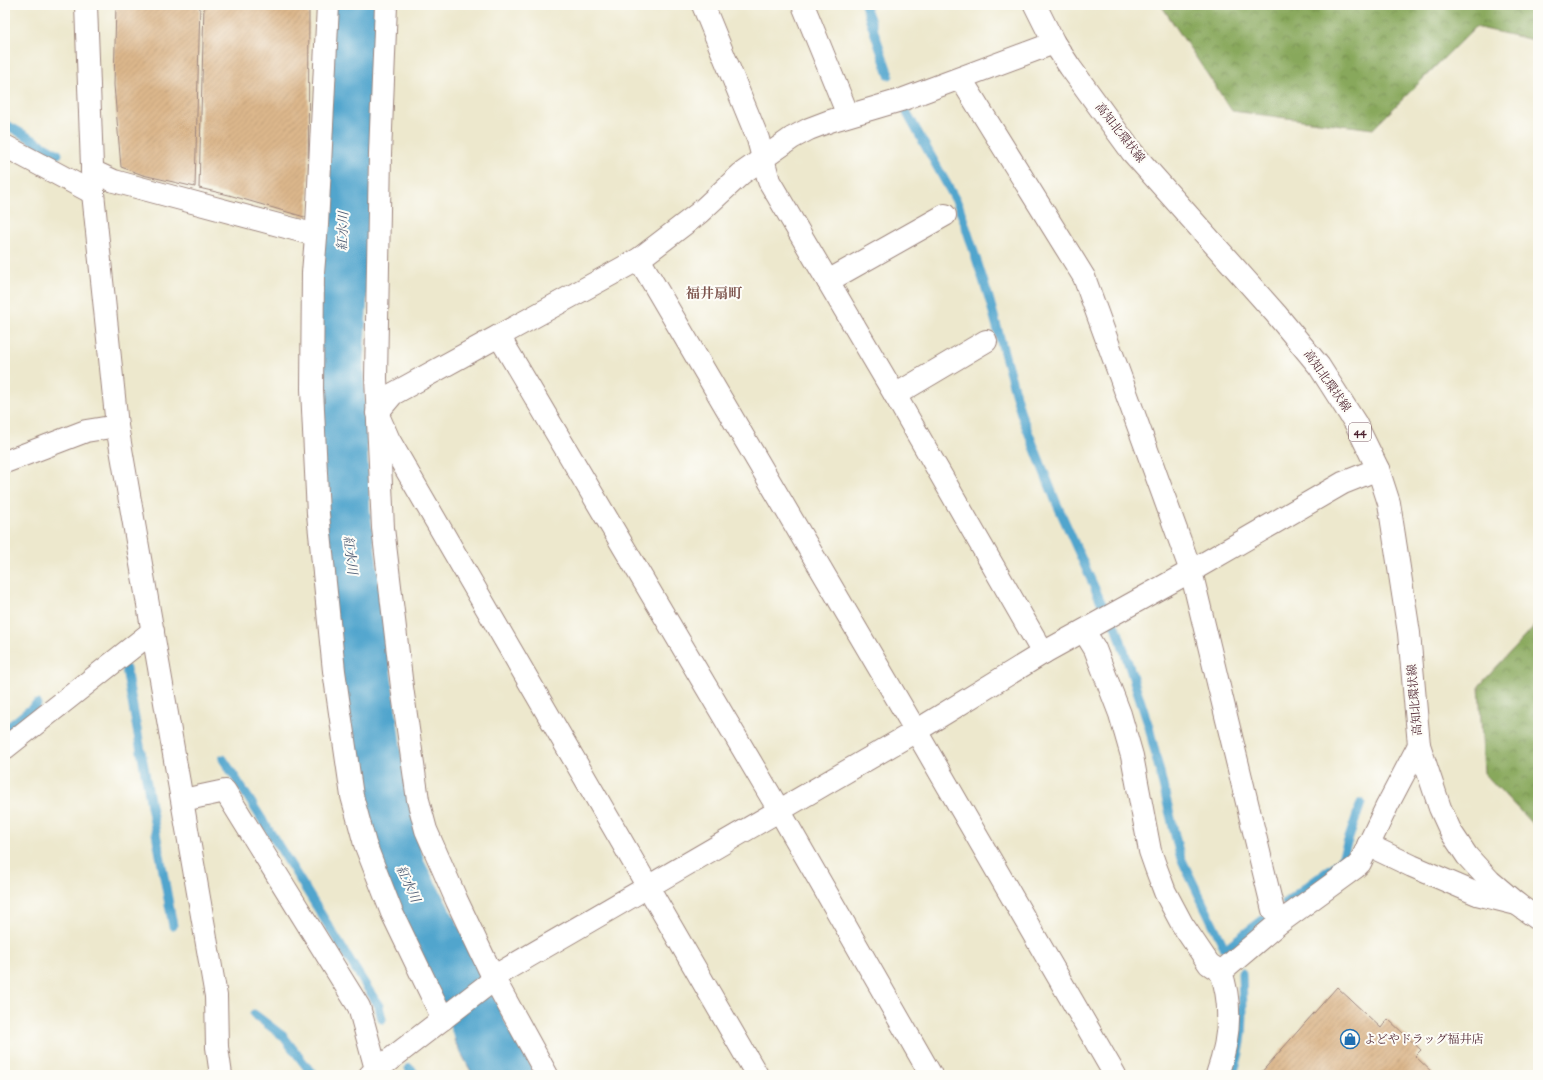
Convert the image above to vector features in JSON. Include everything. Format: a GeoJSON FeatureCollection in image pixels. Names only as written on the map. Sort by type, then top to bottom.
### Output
{"type":"FeatureCollection","features":[{"type":"Feature","properties":{"kind":"street"},"geometry":{"type":"LineString","coordinates":[[86,5],[93,193],[117,426],[216,996],[217,1046],[221,1075]]}},
{"type":"Feature","properties":{"kind":"street"},"geometry":{"type":"LineString","coordinates":[[328,5],[313,273],[312,389],[318,514],[334,671],[352,796],[365,844],[376,876],[392,913],[445,1018]]}},
{"type":"Feature","properties":{"kind":"street"},"geometry":{"type":"LineString","coordinates":[[386,5],[379,162],[376,378],[377,413],[383,528],[402,687],[418,800],[426,830],[437,858],[490,981],[547,1075]]}},
{"type":"Feature","properties":{"kind":"street"},"geometry":{"type":"LineString","coordinates":[[703,5],[758,139],[769,181],[1043,653]]}},
{"type":"Feature","properties":{"kind":"street"},"geometry":{"type":"LineString","coordinates":[[803,5],[848,116]]}},
{"type":"Feature","properties":{"kind":"street","name":"高知北環状線"},"geometry":{"type":"LineString","coordinates":[[1035,5],[1054,43],[1132,152],[1276,314],[1319,366],[1356,424],[1378,469],[1389,503],[1409,633],[1419,745],[1440,808],[1452,832],[1467,856],[1490,881],[1517,904],[1538,919]]}},
{"type":"Feature","properties":{"kind":"street"},"geometry":{"type":"LineString","coordinates":[[377,413],[393,394],[639,259],[699,213],[741,174],[792,138],[809,129],[961,79],[1054,43]]}},
{"type":"Feature","properties":{"kind":"street"},"geometry":{"type":"LineString","coordinates":[[961,79],[1084,277],[1191,571],[1273,910]]}},
{"type":"Feature","properties":{"kind":"street"},"geometry":{"type":"LineString","coordinates":[[10,152],[93,193]]}},
{"type":"Feature","properties":{"kind":"street"},"geometry":{"type":"LineString","coordinates":[[92,171],[114,180],[316,235]]}},
{"type":"Feature","properties":{"kind":"street"},"geometry":{"type":"LineString","coordinates":[[828,281],[945,215]]}},
{"type":"Feature","properties":{"kind":"street"},"geometry":{"type":"LineString","coordinates":[[639,259],[916,731],[1115,1075]]}},
{"type":"Feature","properties":{"kind":"street"},"geometry":{"type":"LineString","coordinates":[[499,336],[780,810],[931,1075]]}},
{"type":"Feature","properties":{"kind":"street"},"geometry":{"type":"LineString","coordinates":[[895,396],[986,341]]}},
{"type":"Feature","properties":{"kind":"street"},"geometry":{"type":"LineString","coordinates":[[377,413],[389,440],[757,1075]]}},
{"type":"Feature","properties":{"kind":"street"},"geometry":{"type":"LineString","coordinates":[[5,462],[86,432],[117,426]]}},
{"type":"Feature","properties":{"kind":"street"},"geometry":{"type":"LineString","coordinates":[[182,800],[226,791],[358,1007],[376,1073],[490,981],[916,731],[1043,653],[1117,613],[1343,483],[1378,469]]}},
{"type":"Feature","properties":{"kind":"street"},"geometry":{"type":"LineString","coordinates":[[1090,627],[1095,649],[1120,714],[1132,756],[1150,851],[1165,892],[1182,924],[1209,964],[1221,972],[1226,988],[1228,1015],[1226,1039],[1223,1057],[1217,1075]]}},
{"type":"Feature","properties":{"kind":"street"},"geometry":{"type":"LineString","coordinates":[[5,748],[153,631]]}},
{"type":"Feature","properties":{"kind":"street"},"geometry":{"type":"LineString","coordinates":[[1221,972],[1279,923],[1360,863],[1386,806],[1419,745]]}},
{"type":"Feature","properties":{"kind":"street"},"geometry":{"type":"LineString","coordinates":[[1368,845],[1477,894],[1517,904]]}},
{"type":"Feature","properties":{"kind":"green space"},"geometry":{"type":"Polygon","coordinates":[[[1161,5],[1538,5],[1538,41],[1475,27],[1373,129],[1232,111],[1161,5]]]}},
{"type":"Feature","properties":{"kind":"green space"},"geometry":{"type":"Polygon","coordinates":[[[1538,622],[1538,830],[1484,773],[1479,686],[1538,622]]]}},
{"type":"Feature","properties":{"kind":"water"},"geometry":{"type":"Polygon","coordinates":[[[485,1014],[498,1016],[532,1075],[473,1075],[454,1040],[485,1014]]]}},
{"type":"Feature","properties":{"kind":"building"},"geometry":{"type":"Polygon","coordinates":[[[116,5],[200,5],[195,187],[143,175],[121,167],[114,85],[116,5]]]}},
{"type":"Feature","properties":{"kind":"building"},"geometry":{"type":"Polygon","coordinates":[[[204,5],[309,5],[308,218],[229,195],[199,188],[204,5]]]}},
{"type":"Feature","properties":{"kind":"building","name":"よどやドラッグ福井店"},"geometry":{"type":"Polygon","coordinates":[[[1337,987],[1381,1028],[1388,1019],[1421,1050],[1415,1056],[1435,1075],[1259,1075],[1337,987]]]}},
{"type":"Feature","properties":{"kind":"waterway","name":"紅水川"},"geometry":{"type":"LineString","coordinates":[[355,5],[351,36],[342,279],[337,362],[344,514],[379,784],[399,870],[453,971],[484,1039],[506,1075]]}},
{"type":"Feature","properties":{"kind":"waterway"},"geometry":{"type":"LineString","coordinates":[[865,5],[889,75]]}},
{"type":"Feature","properties":{"kind":"waterway"},"geometry":{"type":"LineString","coordinates":[[907,113],[959,206],[989,298],[1021,414],[1056,502],[1101,602],[1118,632],[1149,727],[1180,856],[1225,949]]}},
{"type":"Feature","properties":{"kind":"waterway"},"geometry":{"type":"LineString","coordinates":[[5,124],[58,154]]}},
{"type":"Feature","properties":{"kind":"waterway"},"geometry":{"type":"LineString","coordinates":[[126,669],[173,926]]}},
{"type":"Feature","properties":{"kind":"waterway"},"geometry":{"type":"LineString","coordinates":[[5,730],[37,704]]}},
{"type":"Feature","properties":{"kind":"waterway"},"geometry":{"type":"LineString","coordinates":[[223,759],[263,820],[379,1006],[382,1019]]}},
{"type":"Feature","properties":{"kind":"waterway"},"geometry":{"type":"LineString","coordinates":[[1286,902],[1341,861],[1361,803]]}},
{"type":"Feature","properties":{"kind":"waterway"},"geometry":{"type":"LineString","coordinates":[[1231,944],[1264,919]]}},
{"type":"Feature","properties":{"kind":"waterway"},"geometry":{"type":"LineString","coordinates":[[1232,1075],[1240,1050],[1242,1038],[1242,973]]}},
{"type":"Feature","properties":{"kind":"waterway"},"geometry":{"type":"LineString","coordinates":[[254,1014],[283,1036],[313,1075]]}},
{"type":"Feature","properties":{"kind":"waterway"},"geometry":{"type":"LineString","coordinates":[[409,1068],[416,1075]]}},
{"type":"Feature","properties":{"kind":"place","name":"よどやドラッグ福井店"},"geometry":{"type":"Point","coordinates":[1350,1039]}},
{"type":"Feature","properties":{"kind":"district","name":"福井扇町"},"geometry":{"type":"Point","coordinates":[714,294]}}]}
